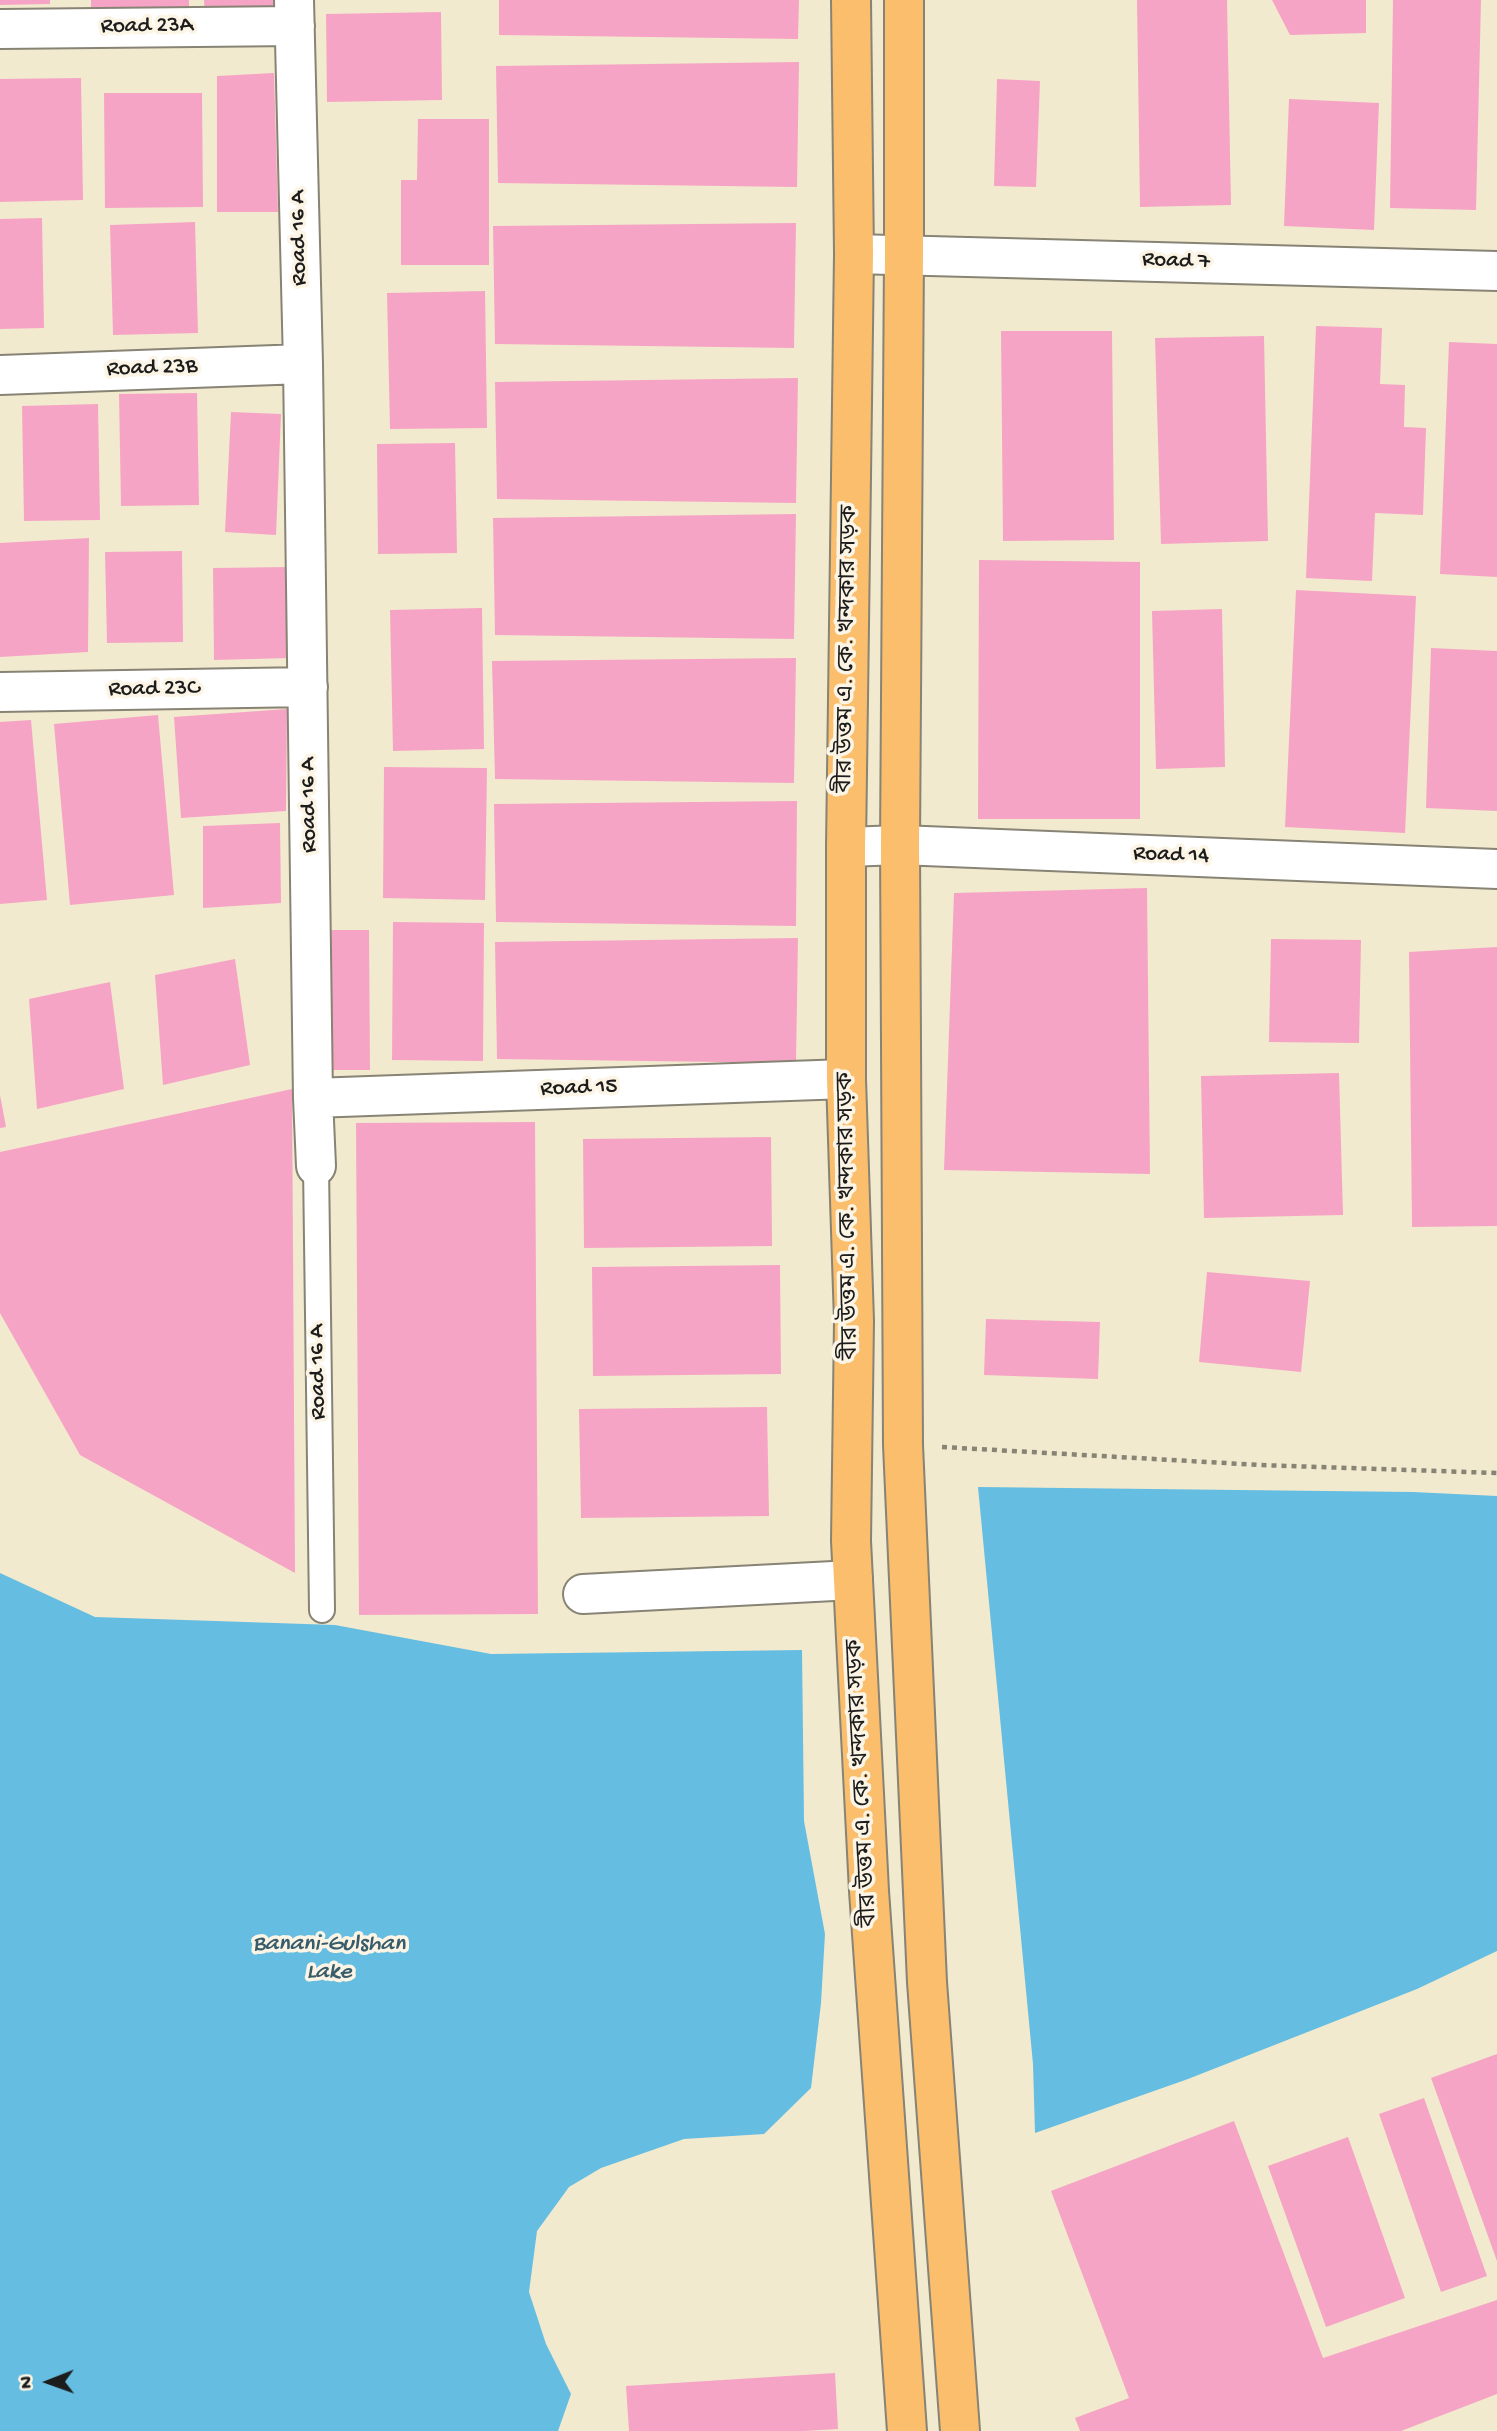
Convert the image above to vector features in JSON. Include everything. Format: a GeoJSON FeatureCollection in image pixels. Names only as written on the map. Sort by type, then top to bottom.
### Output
{"type":"FeatureCollection","features":[{"type":"Feature","properties":{"kind":"main road","name":"বীর উত্তম এ. কে. খন্দকার সড়ক"},"geometry":{"type":"LineString","coordinates":[[851,0],[855,254],[846,847],[846,1079],[854,1321],[851,1541],[869,1891],[907,2431]]}},
{"type":"Feature","properties":{"kind":"main road"},"geometry":{"type":"LineString","coordinates":[[904,0],[900,845],[903,1445],[926,1982],[960,2431]]}},
{"type":"Feature","properties":{"kind":"street","name":"Road 23A"},"geometry":{"type":"LineString","coordinates":[[0,29],[295,13]]}},
{"type":"Feature","properties":{"kind":"street","name":"Road 16 A"},"geometry":{"type":"LineString","coordinates":[[295,13],[316,1166]]}},
{"type":"Feature","properties":{"kind":"street","name":"Road 7"},"geometry":{"type":"LineString","coordinates":[[855,254],[1497,271]]}},
{"type":"Feature","properties":{"kind":"street","name":"Road 23B"},"geometry":{"type":"LineString","coordinates":[[0,374],[303,364]]}},
{"type":"Feature","properties":{"kind":"street","name":"Road 23C"},"geometry":{"type":"LineString","coordinates":[[0,692],[308,688]]}},
{"type":"Feature","properties":{"kind":"street","name":"Road 14"},"geometry":{"type":"LineString","coordinates":[[846,847],[900,845],[1497,869]]}},
{"type":"Feature","properties":{"kind":"street","name":"Road 15"},"geometry":{"type":"LineString","coordinates":[[313,1098],[846,1079]]}},
{"type":"Feature","properties":{"kind":"street"},"geometry":{"type":"LineString","coordinates":[[583,1594],[853,1580]]}},
{"type":"Feature","properties":{"kind":"lane","name":"Road 16 A"},"geometry":{"type":"LineString","coordinates":[[316,1166],[322,1610]]}},
{"type":"Feature","properties":{"kind":"path"},"geometry":{"type":"LineString","coordinates":[[903,1445],[1260,1465],[1497,1473]]}},
{"type":"Feature","properties":{"kind":"water"},"geometry":{"type":"Polygon","coordinates":[[[978,1487],[1413,1492],[1497,1496],[1497,1951],[1417,1989],[1188,2079],[1035,2133],[1033,2064],[978,1487]]]}},
{"type":"Feature","properties":{"kind":"water","name":"Banani-Gulshan Lake"},"geometry":{"type":"Polygon","coordinates":[[[0,1573],[95,1617],[335,1625],[491,1654],[802,1650],[804,1821],[825,1934],[821,2003],[811,2088],[764,2134],[684,2139],[601,2168],[569,2187],[537,2231],[529,2292],[546,2344],[571,2394],[558,2431],[0,2431],[0,1573]]]}},
{"type":"Feature","properties":{"kind":"building"},"geometry":{"type":"Polygon","coordinates":[[[0,0],[50,0],[50,4],[0,5],[0,0]]]}},
{"type":"Feature","properties":{"kind":"building"},"geometry":{"type":"Polygon","coordinates":[[[91,0],[189,0],[189,9],[91,12],[91,0]]]}},
{"type":"Feature","properties":{"kind":"building"},"geometry":{"type":"Polygon","coordinates":[[[204,0],[281,0],[282,6],[205,13],[204,0]]]}},
{"type":"Feature","properties":{"kind":"building"},"geometry":{"type":"Polygon","coordinates":[[[499,0],[799,0],[798,39],[499,35],[499,0]]]}},
{"type":"Feature","properties":{"kind":"building"},"geometry":{"type":"Polygon","coordinates":[[[1137,0],[1227,0],[1231,205],[1140,207],[1137,0]]]}},
{"type":"Feature","properties":{"kind":"building"},"geometry":{"type":"Polygon","coordinates":[[[1272,0],[1366,0],[1366,33],[1290,35],[1272,0]]]}},
{"type":"Feature","properties":{"kind":"building"},"geometry":{"type":"Polygon","coordinates":[[[1393,0],[1481,0],[1476,210],[1390,208],[1393,0]]]}},
{"type":"Feature","properties":{"kind":"building"},"geometry":{"type":"Polygon","coordinates":[[[441,12],[442,100],[327,102],[326,14],[441,12]]]}},
{"type":"Feature","properties":{"kind":"building"},"geometry":{"type":"Polygon","coordinates":[[[799,62],[797,187],[498,183],[496,66],[799,62]]]}},
{"type":"Feature","properties":{"kind":"building"},"geometry":{"type":"Polygon","coordinates":[[[274,73],[278,212],[217,212],[217,76],[274,73]]]}},
{"type":"Feature","properties":{"kind":"building"},"geometry":{"type":"Polygon","coordinates":[[[81,78],[83,200],[0,202],[0,79],[81,78]]]}},
{"type":"Feature","properties":{"kind":"building"},"geometry":{"type":"Polygon","coordinates":[[[997,79],[1040,81],[1036,187],[994,186],[997,79]]]}},
{"type":"Feature","properties":{"kind":"building"},"geometry":{"type":"Polygon","coordinates":[[[104,93],[202,93],[203,207],[105,208],[104,93]]]}},
{"type":"Feature","properties":{"kind":"building"},"geometry":{"type":"Polygon","coordinates":[[[1289,99],[1379,103],[1374,230],[1284,226],[1289,99]]]}},
{"type":"Feature","properties":{"kind":"building"},"geometry":{"type":"Polygon","coordinates":[[[418,119],[489,119],[489,265],[401,265],[401,180],[417,180],[418,119]]]}},
{"type":"Feature","properties":{"kind":"building"},"geometry":{"type":"Polygon","coordinates":[[[42,218],[44,328],[0,329],[0,219],[42,218]]]}},
{"type":"Feature","properties":{"kind":"building"},"geometry":{"type":"Polygon","coordinates":[[[195,222],[198,333],[113,335],[110,225],[195,222]]]}},
{"type":"Feature","properties":{"kind":"building"},"geometry":{"type":"Polygon","coordinates":[[[796,223],[794,348],[495,344],[493,226],[796,223]]]}},
{"type":"Feature","properties":{"kind":"building"},"geometry":{"type":"Polygon","coordinates":[[[485,291],[487,428],[390,429],[387,293],[485,291]]]}},
{"type":"Feature","properties":{"kind":"building"},"geometry":{"type":"Polygon","coordinates":[[[1316,326],[1382,328],[1380,384],[1405,385],[1404,427],[1426,428],[1423,515],[1375,513],[1372,581],[1306,578],[1316,326]]]}},
{"type":"Feature","properties":{"kind":"building"},"geometry":{"type":"Polygon","coordinates":[[[1001,331],[1112,331],[1114,540],[1003,541],[1001,331]]]}},
{"type":"Feature","properties":{"kind":"building"},"geometry":{"type":"Polygon","coordinates":[[[1264,336],[1268,541],[1161,544],[1155,338],[1264,336]]]}},
{"type":"Feature","properties":{"kind":"building"},"geometry":{"type":"Polygon","coordinates":[[[1449,342],[1497,344],[1497,577],[1440,574],[1449,342]]]}},
{"type":"Feature","properties":{"kind":"building"},"geometry":{"type":"Polygon","coordinates":[[[798,378],[796,503],[497,499],[495,382],[798,378]]]}},
{"type":"Feature","properties":{"kind":"building"},"geometry":{"type":"Polygon","coordinates":[[[197,393],[199,505],[121,506],[119,394],[197,393]]]}},
{"type":"Feature","properties":{"kind":"building"},"geometry":{"type":"Polygon","coordinates":[[[98,404],[100,520],[24,521],[22,406],[98,404]]]}},
{"type":"Feature","properties":{"kind":"building"},"geometry":{"type":"Polygon","coordinates":[[[231,412],[281,414],[276,535],[225,532],[231,412]]]}},
{"type":"Feature","properties":{"kind":"building"},"geometry":{"type":"Polygon","coordinates":[[[455,443],[457,553],[378,554],[377,444],[455,443]]]}},
{"type":"Feature","properties":{"kind":"building"},"geometry":{"type":"Polygon","coordinates":[[[796,514],[794,639],[495,635],[493,518],[796,514]]]}},
{"type":"Feature","properties":{"kind":"building"},"geometry":{"type":"Polygon","coordinates":[[[89,538],[88,652],[0,657],[0,543],[89,538]]]}},
{"type":"Feature","properties":{"kind":"building"},"geometry":{"type":"Polygon","coordinates":[[[182,551],[183,642],[107,643],[105,552],[182,551]]]}},
{"type":"Feature","properties":{"kind":"building"},"geometry":{"type":"Polygon","coordinates":[[[979,560],[1140,562],[1140,819],[978,819],[979,560]]]}},
{"type":"Feature","properties":{"kind":"building"},"geometry":{"type":"Polygon","coordinates":[[[289,567],[291,658],[214,660],[213,568],[289,567]]]}},
{"type":"Feature","properties":{"kind":"building"},"geometry":{"type":"Polygon","coordinates":[[[1296,590],[1416,596],[1405,833],[1285,827],[1296,590]]]}},
{"type":"Feature","properties":{"kind":"building"},"geometry":{"type":"Polygon","coordinates":[[[482,608],[484,749],[393,751],[390,610],[482,608]]]}},
{"type":"Feature","properties":{"kind":"building"},"geometry":{"type":"Polygon","coordinates":[[[1222,609],[1225,767],[1156,769],[1152,611],[1222,609]]]}},
{"type":"Feature","properties":{"kind":"building"},"geometry":{"type":"Polygon","coordinates":[[[1431,648],[1497,651],[1497,811],[1426,808],[1431,648]]]}},
{"type":"Feature","properties":{"kind":"building"},"geometry":{"type":"Polygon","coordinates":[[[796,658],[794,783],[495,779],[492,661],[796,658]]]}},
{"type":"Feature","properties":{"kind":"building"},"geometry":{"type":"Polygon","coordinates":[[[287,709],[286,811],[181,818],[174,717],[287,709]]]}},
{"type":"Feature","properties":{"kind":"building"},"geometry":{"type":"Polygon","coordinates":[[[158,715],[174,895],[70,905],[54,724],[158,715]]]}},
{"type":"Feature","properties":{"kind":"building"},"geometry":{"type":"Polygon","coordinates":[[[31,720],[47,900],[0,904],[0,722],[31,720]]]}},
{"type":"Feature","properties":{"kind":"building"},"geometry":{"type":"Polygon","coordinates":[[[384,767],[487,768],[485,900],[383,898],[384,767]]]}},
{"type":"Feature","properties":{"kind":"building"},"geometry":{"type":"Polygon","coordinates":[[[797,801],[796,926],[496,922],[494,804],[797,801]]]}},
{"type":"Feature","properties":{"kind":"building"},"geometry":{"type":"Polygon","coordinates":[[[280,823],[281,903],[203,908],[203,826],[280,823]]]}},
{"type":"Feature","properties":{"kind":"building"},"geometry":{"type":"Polygon","coordinates":[[[1147,888],[1150,1174],[944,1170],[954,893],[1147,888]]]}},
{"type":"Feature","properties":{"kind":"building"},"geometry":{"type":"Polygon","coordinates":[[[393,922],[484,923],[483,1061],[392,1060],[393,922]]]}},
{"type":"Feature","properties":{"kind":"building"},"geometry":{"type":"Polygon","coordinates":[[[326,930],[369,930],[370,1070],[327,1070],[326,930]]]}},
{"type":"Feature","properties":{"kind":"building"},"geometry":{"type":"Polygon","coordinates":[[[798,938],[796,1063],[497,1059],[495,942],[798,938]]]}},
{"type":"Feature","properties":{"kind":"building"},"geometry":{"type":"Polygon","coordinates":[[[1271,939],[1361,940],[1359,1043],[1269,1042],[1271,939]]]}},
{"type":"Feature","properties":{"kind":"building"},"geometry":{"type":"Polygon","coordinates":[[[1497,947],[1497,1226],[1412,1227],[1409,952],[1497,947]]]}},
{"type":"Feature","properties":{"kind":"building"},"geometry":{"type":"Polygon","coordinates":[[[235,959],[250,1065],[163,1085],[155,975],[235,959]]]}},
{"type":"Feature","properties":{"kind":"building"},"geometry":{"type":"Polygon","coordinates":[[[110,982],[124,1089],[37,1109],[29,999],[110,982]]]}},
{"type":"Feature","properties":{"kind":"building"},"geometry":{"type":"Polygon","coordinates":[[[1339,1073],[1343,1215],[1204,1218],[1201,1076],[1339,1073]]]}},
{"type":"Feature","properties":{"kind":"building"},"geometry":{"type":"Polygon","coordinates":[[[292,1089],[295,1573],[80,1455],[0,1313],[0,1152],[292,1089]]]}},
{"type":"Feature","properties":{"kind":"building"},"geometry":{"type":"Polygon","coordinates":[[[0,1095],[6,1127],[0,1128],[0,1095]]]}},
{"type":"Feature","properties":{"kind":"building"},"geometry":{"type":"Polygon","coordinates":[[[535,1122],[538,1614],[359,1615],[356,1123],[535,1122]]]}},
{"type":"Feature","properties":{"kind":"building"},"geometry":{"type":"Polygon","coordinates":[[[771,1137],[772,1246],[584,1248],[583,1139],[771,1137]]]}},
{"type":"Feature","properties":{"kind":"building"},"geometry":{"type":"Polygon","coordinates":[[[780,1265],[781,1374],[593,1376],[592,1267],[780,1265]]]}},
{"type":"Feature","properties":{"kind":"building"},"geometry":{"type":"Polygon","coordinates":[[[1207,1272],[1310,1281],[1301,1372],[1199,1362],[1207,1272]]]}},
{"type":"Feature","properties":{"kind":"building"},"geometry":{"type":"Polygon","coordinates":[[[986,1319],[1100,1322],[1098,1379],[984,1375],[986,1319]]]}},
{"type":"Feature","properties":{"kind":"building"},"geometry":{"type":"Polygon","coordinates":[[[767,1407],[769,1516],[581,1518],[579,1409],[767,1407]]]}},
{"type":"Feature","properties":{"kind":"building"},"geometry":{"type":"Polygon","coordinates":[[[1497,2054],[1497,2261],[1431,2078],[1497,2054]]]}},
{"type":"Feature","properties":{"kind":"building"},"geometry":{"type":"Polygon","coordinates":[[[1424,2098],[1487,2276],[1441,2292],[1379,2114],[1424,2098]]]}},
{"type":"Feature","properties":{"kind":"building"},"geometry":{"type":"Polygon","coordinates":[[[1234,2121],[1323,2358],[1497,2300],[1497,2394],[1401,2431],[1080,2431],[1075,2418],[1129,2398],[1051,2191],[1234,2121]]]}},
{"type":"Feature","properties":{"kind":"building"},"geometry":{"type":"Polygon","coordinates":[[[1348,2137],[1405,2298],[1326,2327],[1268,2166],[1348,2137]]]}},
{"type":"Feature","properties":{"kind":"building"},"geometry":{"type":"Polygon","coordinates":[[[835,2373],[838,2429],[629,2431],[626,2386],[835,2373]]]}}]}
